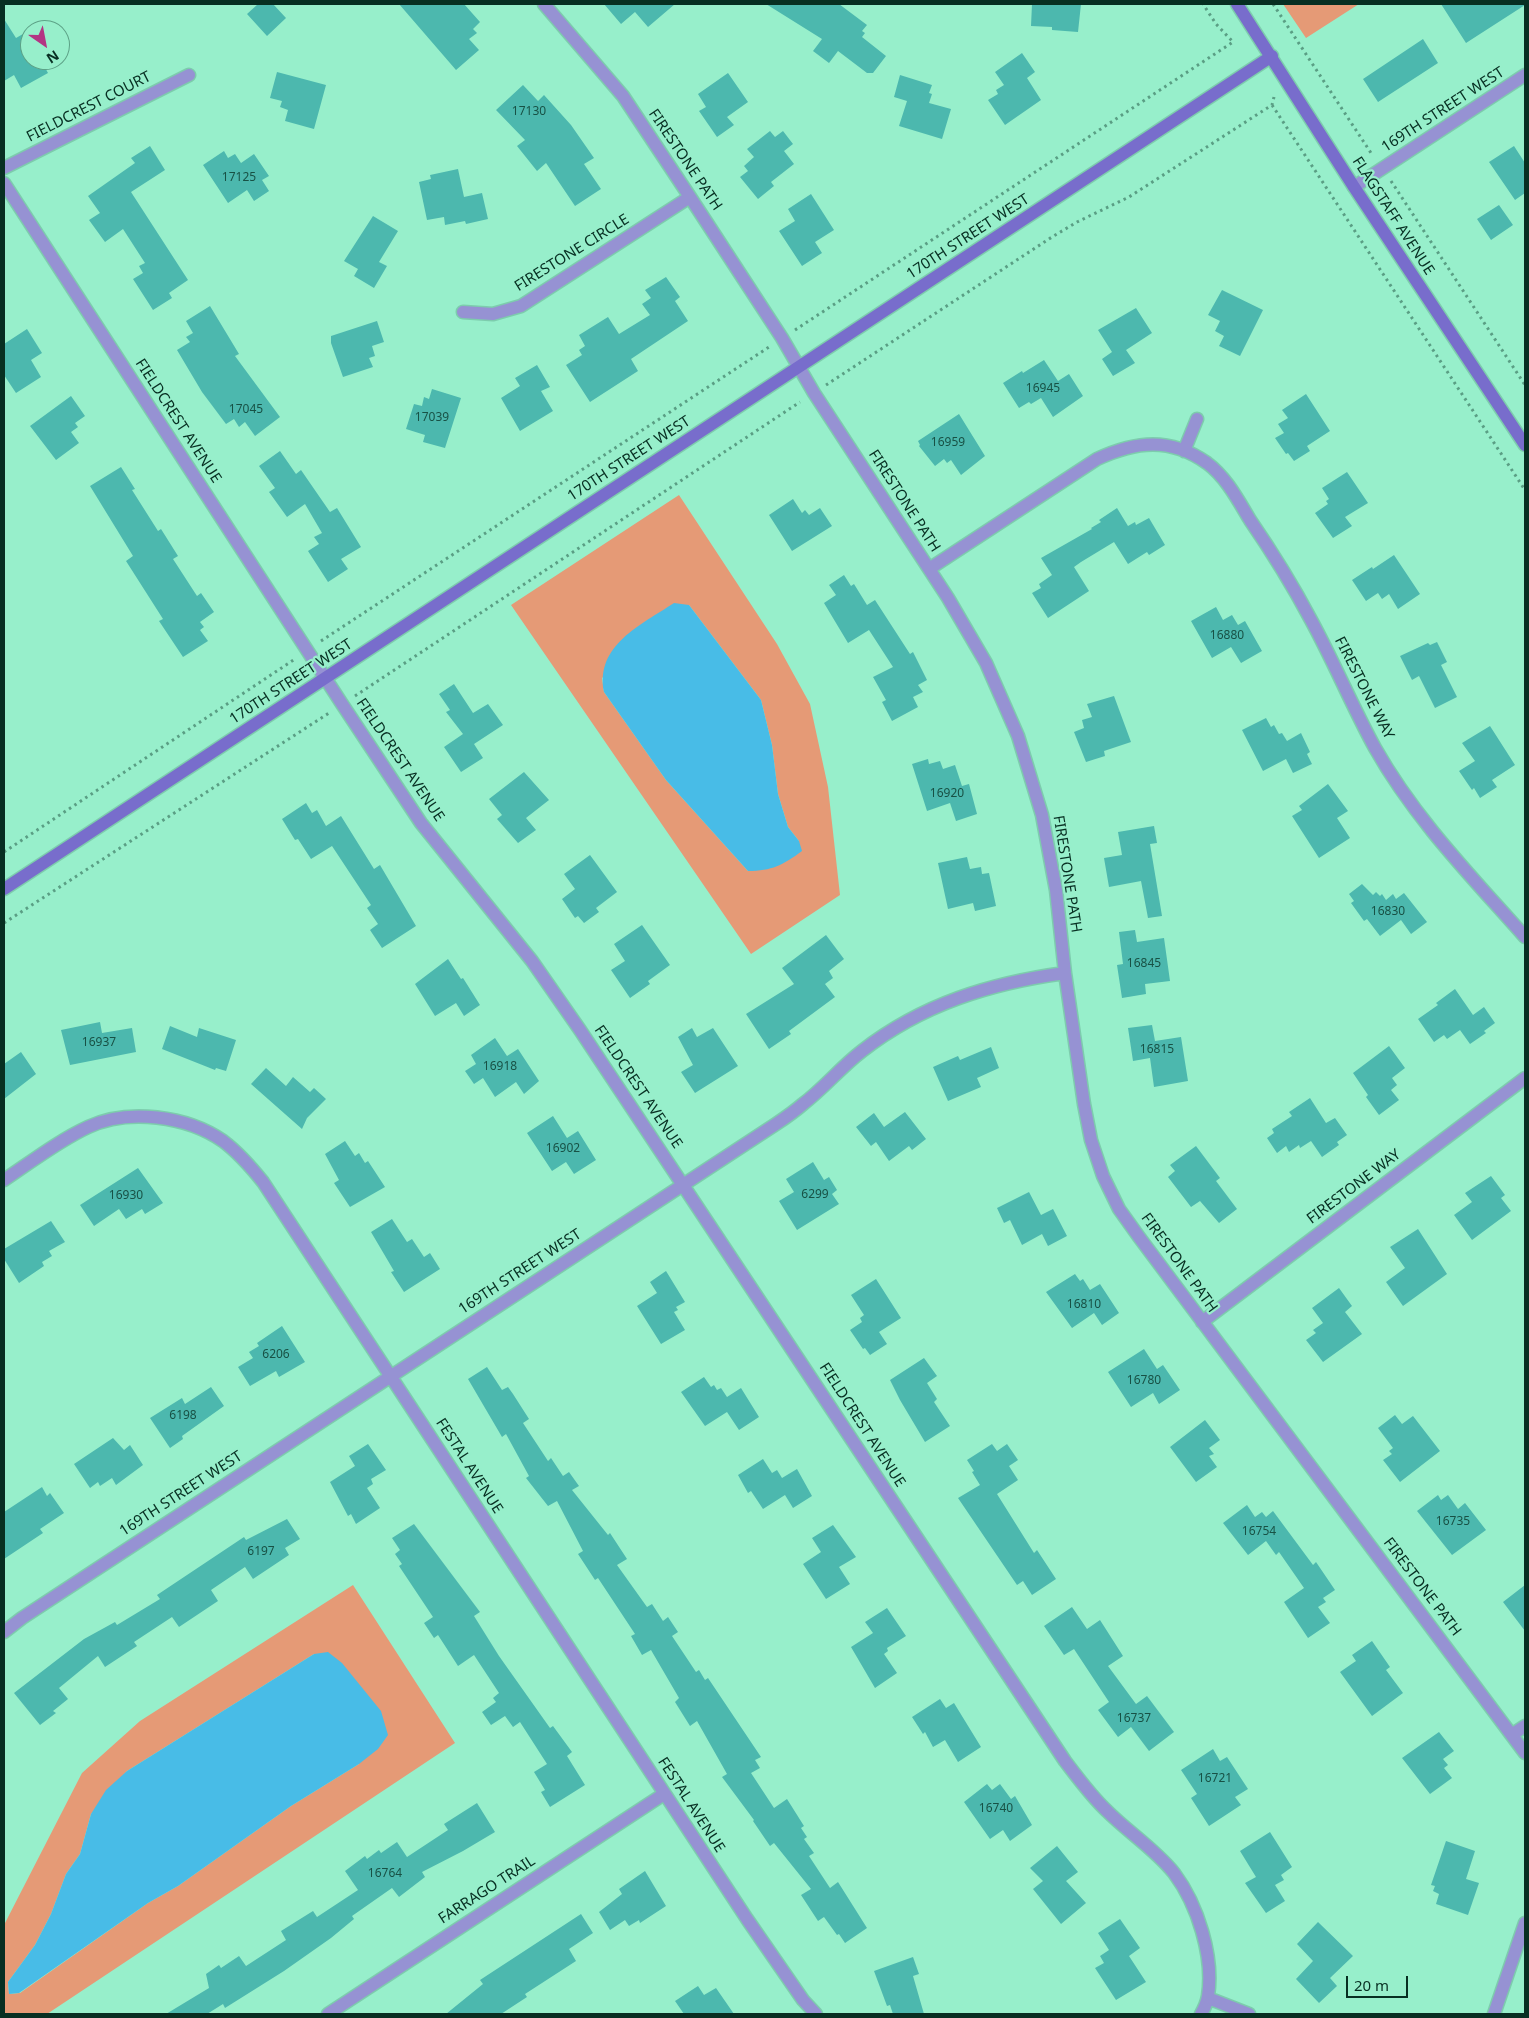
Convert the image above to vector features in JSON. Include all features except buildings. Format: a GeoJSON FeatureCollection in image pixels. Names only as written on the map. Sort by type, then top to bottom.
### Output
{"type":"FeatureCollection","features":[{"type":"Feature","properties":{"kind":"street","name":"FIRESTONE PATH"},"geometry":{"type":"LineString","coordinates":[[544,4],[623,96],[690,197],[782,338],[814,393],[970,633],[1002,696],[1018,736],[1042,815],[1056,890],[1065,973],[1091,1140],[1103,1176],[1119,1208],[1138,1237],[1525,1752]]}},
{"type":"Feature","properties":{"kind":"street","name":"FLAGSTAFF AVENUE"},"geometry":{"type":"LineString","coordinates":[[1237,4],[1354,187],[1525,445]]}},
{"type":"Feature","properties":{"kind":"street","name":"170TH STREET WEST"},"geometry":{"type":"LineString","coordinates":[[4,889],[1272,56]]}},
{"type":"Feature","properties":{"kind":"street","name":"FIELDCREST COURT"},"geometry":{"type":"LineString","coordinates":[[4,168],[188,75]]}},
{"type":"Feature","properties":{"kind":"street","name":"169TH STREET WEST"},"geometry":{"type":"LineString","coordinates":[[1354,187],[1525,75]]}},
{"type":"Feature","properties":{"kind":"street","name":"FIELDCREST AVENUE"},"geometry":{"type":"LineString","coordinates":[[4,183],[421,823],[532,961],[684,1184],[1065,1761],[1106,1810],[1174,1872],[1188,1894],[1197,1914],[1205,1948],[1208,1965],[1208,1998],[1201,2014]]}},
{"type":"Feature","properties":{"kind":"street","name":"FIRESTONE CIRCLE"},"geometry":{"type":"LineString","coordinates":[[463,312],[494,314],[522,306],[690,197]]}},
{"type":"Feature","properties":{"kind":"street"},"geometry":{"type":"LineString","coordinates":[[1184,450],[1197,419]]}},
{"type":"Feature","properties":{"kind":"street","name":"FIRESTONE WAY"},"geometry":{"type":"LineString","coordinates":[[929,569],[1097,459],[1118,449],[1140,444],[1162,444],[1184,450],[1209,465],[1220,476],[1262,538],[1311,619],[1375,748],[1397,784],[1421,818],[1450,853],[1525,937]]}},
{"type":"Feature","properties":{"kind":"street","name":"169TH STREET WEST"},"geometry":{"type":"LineString","coordinates":[[4,1632],[22,1618],[804,1104],[862,1051],[905,1022],[930,1008],[998,984],[1065,973]]}},
{"type":"Feature","properties":{"kind":"street","name":"FIRESTONE WAY"},"geometry":{"type":"LineString","coordinates":[[1202,1322],[1525,1078]]}},
{"type":"Feature","properties":{"kind":"street","name":"FESTAL AVENUE"},"geometry":{"type":"LineString","coordinates":[[4,1180],[89,1126],[115,1118],[144,1117],[173,1120],[200,1129],[222,1141],[245,1160],[263,1182],[746,1919],[803,2000],[816,2014]]}},
{"type":"Feature","properties":{"kind":"street"},"geometry":{"type":"LineString","coordinates":[[1513,1734],[1525,1726]]}},
{"type":"Feature","properties":{"kind":"street","name":"FARRAGO TRAIL"},"geometry":{"type":"LineString","coordinates":[[328,2014],[664,1794]]}},
{"type":"Feature","properties":{"kind":"street"},"geometry":{"type":"LineString","coordinates":[[1494,2014],[1525,1923]]}},
{"type":"Feature","properties":{"kind":"street"},"geometry":{"type":"LineString","coordinates":[[1208,1998],[1249,2014]]}},
{"type":"Feature","properties":{"kind":"path"},"geometry":{"type":"LineString","coordinates":[[4,852],[1233,42],[1216,24],[1203,4]]}},
{"type":"Feature","properties":{"kind":"path"},"geometry":{"type":"LineString","coordinates":[[1273,4],[1525,385]]}},
{"type":"Feature","properties":{"kind":"path"},"geometry":{"type":"LineString","coordinates":[[4,923],[342,704],[1052,237],[1077,222],[1129,197],[1272,105],[1274,98]]}},
{"type":"Feature","properties":{"kind":"path"},"geometry":{"type":"LineString","coordinates":[[1272,105],[1525,490]]}},
{"type":"Feature","properties":{"kind":"shaded area"},"geometry":{"type":"Polygon","coordinates":[[[1283,4],[1359,4],[1306,38],[1283,4]]]}},
{"type":"Feature","properties":{"kind":"shaded area"},"geometry":{"type":"Polygon","coordinates":[[[679,495],[777,644],[810,704],[828,787],[840,895],[751,954],[511,605],[679,495]],[[689,605],[602,678],[604,692],[666,780],[748,871],[799,841],[788,827],[778,794],[772,745],[761,700],[689,605]]]}},
{"type":"Feature","properties":{"kind":"shaded area"},"geometry":{"type":"Polygon","coordinates":[[[353,1585],[455,1743],[47,2014],[4,2014],[4,1925],[82,1773],[140,1721],[353,1585]],[[314,1654],[127,1771],[91,1814],[80,1854],[66,1874],[51,1914],[35,1945],[8,1982],[9,1994],[20,1993],[148,1903],[178,1886],[291,1806],[359,1764],[314,1654]]]}},
{"type":"Feature","properties":{"kind":"water"},"geometry":{"type":"Polygon","coordinates":[[[674,603],[689,605],[761,700],[772,745],[778,794],[788,827],[799,841],[802,851],[777,866],[764,870],[748,871],[666,780],[604,692],[603,676],[606,661],[613,649],[635,628],[674,603]]]}},
{"type":"Feature","properties":{"kind":"water"},"geometry":{"type":"Polygon","coordinates":[[[328,1652],[342,1663],[381,1711],[388,1735],[378,1749],[359,1764],[291,1806],[178,1886],[148,1903],[19,1993],[9,1994],[8,1982],[35,1945],[51,1914],[66,1874],[80,1854],[91,1814],[106,1790],[127,1771],[314,1654],[328,1652]]]}}]}
